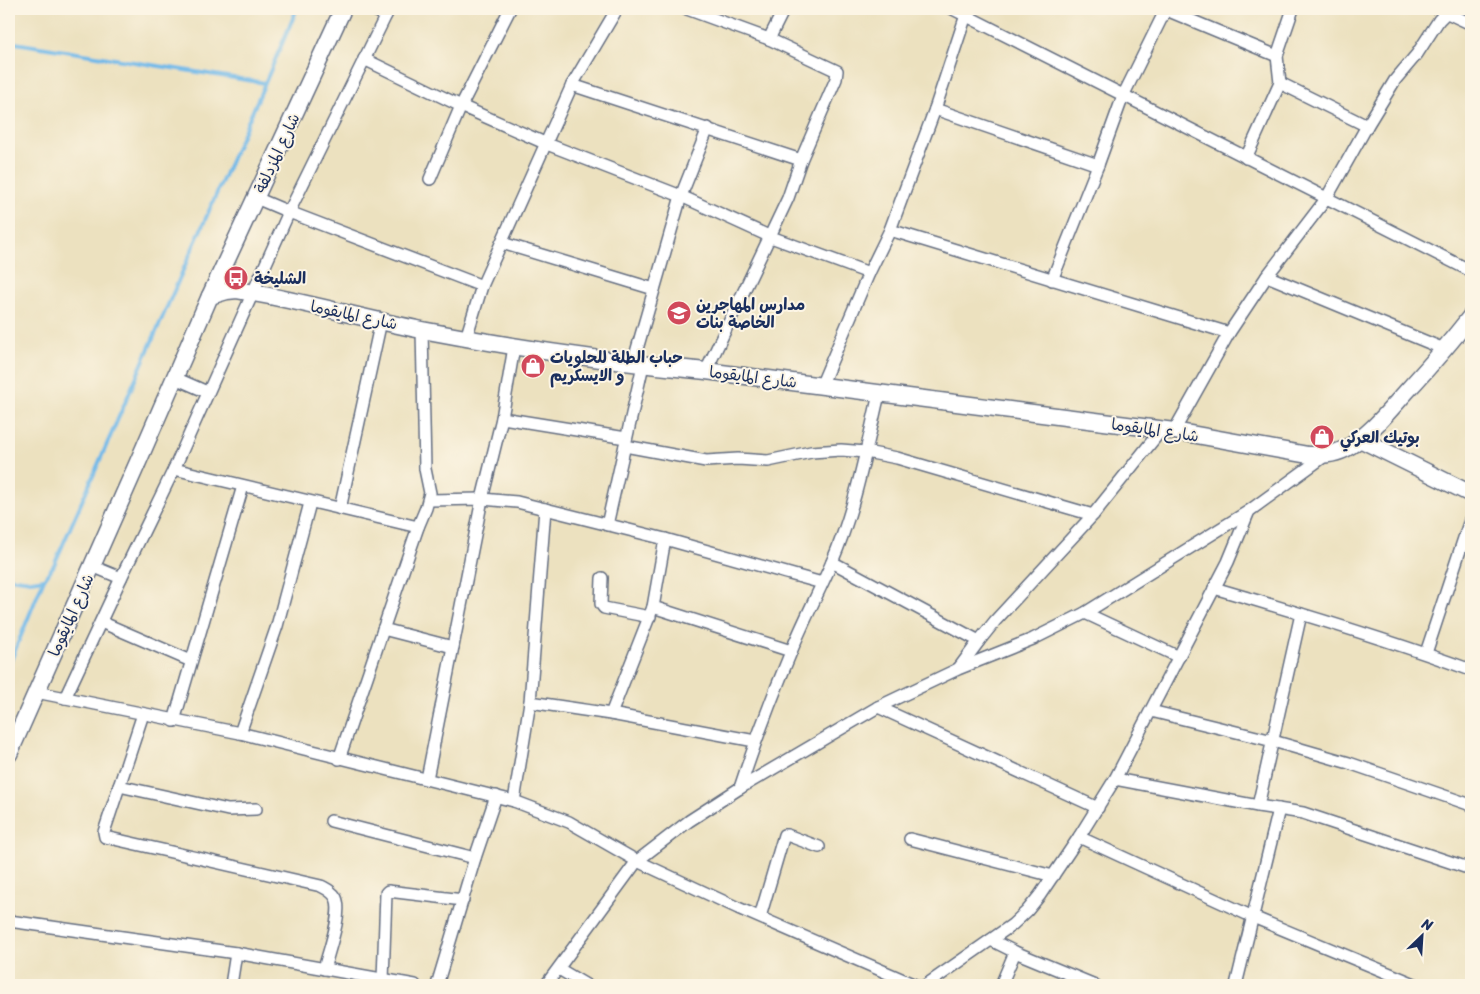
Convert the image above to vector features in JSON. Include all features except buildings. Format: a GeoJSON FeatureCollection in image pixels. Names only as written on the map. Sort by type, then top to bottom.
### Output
{"type":"FeatureCollection","features":[{"type":"Feature","properties":{"kind":"street","name":"شارع المزدلفة"},"geometry":{"type":"LineString","coordinates":[[210,296],[343,9]]}},
{"type":"Feature","properties":{"kind":"street"},"geometry":{"type":"LineString","coordinates":[[66,698],[120,578],[174,469],[289,212],[387,12],[372,9]]}},
{"type":"Feature","properties":{"kind":"street"},"geometry":{"type":"LineString","coordinates":[[430,179],[461,106],[510,9]]}},
{"type":"Feature","properties":{"kind":"street"},"geometry":{"type":"LineString","coordinates":[[466,338],[482,286],[572,85],[617,9]]}},
{"type":"Feature","properties":{"kind":"street"},"geometry":{"type":"LineString","coordinates":[[686,9],[769,39],[837,71],[836,79],[801,160],[788,198],[771,237],[706,371]]}},
{"type":"Feature","properties":{"kind":"street"},"geometry":{"type":"LineString","coordinates":[[769,39],[784,9]]}},
{"type":"Feature","properties":{"kind":"street"},"geometry":{"type":"LineString","coordinates":[[953,9],[967,12],[1123,96],[1471,271]]}},
{"type":"Feature","properties":{"kind":"street"},"geometry":{"type":"LineString","coordinates":[[1052,280],[1098,165],[1123,96],[1165,9],[1277,56]]}},
{"type":"Feature","properties":{"kind":"street"},"geometry":{"type":"LineString","coordinates":[[1246,158],[1280,83],[1277,56],[1293,9]]}},
{"type":"Feature","properties":{"kind":"street"},"geometry":{"type":"LineString","coordinates":[[958,668],[995,621],[1168,430],[1267,276],[1326,199],[1366,126],[1395,80],[1417,54],[1446,10],[1471,24]]}},
{"type":"Feature","properties":{"kind":"street"},"geometry":{"type":"LineString","coordinates":[[821,386],[869,273],[890,230],[935,109],[967,12]]}},
{"type":"Feature","properties":{"kind":"street"},"geometry":{"type":"LineString","coordinates":[[364,59],[461,106],[546,144],[681,196],[771,237],[869,273]]}},
{"type":"Feature","properties":{"kind":"street"},"geometry":{"type":"LineString","coordinates":[[1280,83],[1366,126]]}},
{"type":"Feature","properties":{"kind":"street"},"geometry":{"type":"LineString","coordinates":[[572,85],[801,160]]}},
{"type":"Feature","properties":{"kind":"street"},"geometry":{"type":"LineString","coordinates":[[935,109],[1098,165]]}},
{"type":"Feature","properties":{"kind":"street"},"geometry":{"type":"LineString","coordinates":[[607,525],[626,442],[638,364],[654,289],[681,196],[708,128]]}},
{"type":"Feature","properties":{"kind":"street"},"geometry":{"type":"LineString","coordinates":[[256,198],[482,286]]}},
{"type":"Feature","properties":{"kind":"street"},"geometry":{"type":"LineString","coordinates":[[890,230],[1229,333]]}},
{"type":"Feature","properties":{"kind":"street"},"geometry":{"type":"LineString","coordinates":[[502,242],[654,289]]}},
{"type":"Feature","properties":{"kind":"street"},"geometry":{"type":"LineString","coordinates":[[1267,276],[1444,349]]}},
{"type":"Feature","properties":{"kind":"street","name":"شارع المايقوما"},"geometry":{"type":"LineString","coordinates":[[9,754],[210,296],[237,290],[253,292],[422,330],[514,347],[1168,430],[1308,455],[1326,455],[1344,449],[1360,439],[1384,416],[1471,316]]}},
{"type":"Feature","properties":{"kind":"street"},"geometry":{"type":"LineString","coordinates":[[340,509],[381,321]]}},
{"type":"Feature","properties":{"kind":"street"},"geometry":{"type":"LineString","coordinates":[[338,759],[429,500],[430,488],[425,470],[422,330]]}},
{"type":"Feature","properties":{"kind":"street"},"geometry":{"type":"LineString","coordinates":[[427,779],[482,499],[502,418],[514,347]]}},
{"type":"Feature","properties":{"kind":"street"},"geometry":{"type":"LineString","coordinates":[[175,378],[207,392]]}},
{"type":"Feature","properties":{"kind":"street"},"geometry":{"type":"LineString","coordinates":[[740,788],[755,742],[791,651],[832,562],[866,452],[879,394]]}},
{"type":"Feature","properties":{"kind":"street"},"geometry":{"type":"LineString","coordinates":[[502,418],[626,442],[706,461],[738,459],[768,461],[812,452],[841,450],[866,452],[897,458],[1093,515]]}},
{"type":"Feature","properties":{"kind":"street"},"geometry":{"type":"LineString","coordinates":[[1360,439],[1471,494]]}},
{"type":"Feature","properties":{"kind":"street"},"geometry":{"type":"LineString","coordinates":[[546,985],[560,969],[637,861],[689,821],[740,788],[878,707],[958,668],[1033,639],[1085,613],[1249,511],[1326,455]]}},
{"type":"Feature","properties":{"kind":"street"},"geometry":{"type":"LineString","coordinates":[[174,469],[418,528]]}},
{"type":"Feature","properties":{"kind":"street"},"geometry":{"type":"LineString","coordinates":[[174,721],[243,486]]}},
{"type":"Feature","properties":{"kind":"street"},"geometry":{"type":"LineString","coordinates":[[429,500],[482,499],[516,502],[545,508],[822,583]]}},
{"type":"Feature","properties":{"kind":"street"},"geometry":{"type":"LineString","coordinates":[[240,733],[277,626],[310,502]]}},
{"type":"Feature","properties":{"kind":"street"},"geometry":{"type":"LineString","coordinates":[[514,801],[530,702],[545,508]]}},
{"type":"Feature","properties":{"kind":"street"},"geometry":{"type":"LineString","coordinates":[[926,985],[1012,924],[1027,910],[1054,876],[1098,808],[1152,711],[1178,656],[1214,588],[1249,511]]}},
{"type":"Feature","properties":{"kind":"street"},"geometry":{"type":"LineString","coordinates":[[1426,653],[1471,517]]}},
{"type":"Feature","properties":{"kind":"street"},"geometry":{"type":"LineString","coordinates":[[611,714],[651,612],[665,539]]}},
{"type":"Feature","properties":{"kind":"street"},"geometry":{"type":"LineString","coordinates":[[832,562],[979,641]]}},
{"type":"Feature","properties":{"kind":"street"},"geometry":{"type":"LineString","coordinates":[[92,566],[120,578]]}},
{"type":"Feature","properties":{"kind":"street"},"geometry":{"type":"LineString","coordinates":[[602,578],[601,604],[604,608],[651,612],[791,651]]}},
{"type":"Feature","properties":{"kind":"street"},"geometry":{"type":"LineString","coordinates":[[1214,588],[1426,653],[1471,670]]}},
{"type":"Feature","properties":{"kind":"street"},"geometry":{"type":"LineString","coordinates":[[1085,613],[1178,656]]}},
{"type":"Feature","properties":{"kind":"street"},"geometry":{"type":"LineString","coordinates":[[1258,806],[1302,614]]}},
{"type":"Feature","properties":{"kind":"street"},"geometry":{"type":"LineString","coordinates":[[101,622],[191,661]]}},
{"type":"Feature","properties":{"kind":"street"},"geometry":{"type":"LineString","coordinates":[[383,629],[453,646]]}},
{"type":"Feature","properties":{"kind":"street"},"geometry":{"type":"LineString","coordinates":[[36,692],[240,733],[338,759],[514,801],[570,822],[637,861],[915,985]]}},
{"type":"Feature","properties":{"kind":"street"},"geometry":{"type":"LineString","coordinates":[[530,702],[611,714],[755,742]]}},
{"type":"Feature","properties":{"kind":"street"},"geometry":{"type":"LineString","coordinates":[[878,707],[1098,808]]}},
{"type":"Feature","properties":{"kind":"street"},"geometry":{"type":"LineString","coordinates":[[1152,711],[1273,741],[1349,763],[1471,805]]}},
{"type":"Feature","properties":{"kind":"street"},"geometry":{"type":"LineString","coordinates":[[143,714],[104,832],[105,837],[321,886],[334,894],[337,900],[338,913],[324,969]]}},
{"type":"Feature","properties":{"kind":"street"},"geometry":{"type":"LineString","coordinates":[[1115,779],[1315,816],[1471,869]]}},
{"type":"Feature","properties":{"kind":"street"},"geometry":{"type":"LineString","coordinates":[[119,786],[228,810],[256,810]]}},
{"type":"Feature","properties":{"kind":"street"},"geometry":{"type":"LineString","coordinates":[[437,985],[475,858],[496,796]]}},
{"type":"Feature","properties":{"kind":"street"},"geometry":{"type":"LineString","coordinates":[[1236,985],[1279,809]]}},
{"type":"Feature","properties":{"kind":"street"},"geometry":{"type":"LineString","coordinates":[[331,821],[475,858]]}},
{"type":"Feature","properties":{"kind":"street"},"geometry":{"type":"LineString","coordinates":[[760,917],[784,835],[787,834],[819,847]]}},
{"type":"Feature","properties":{"kind":"street"},"geometry":{"type":"LineString","coordinates":[[1080,837],[1252,917],[1417,985]]}},
{"type":"Feature","properties":{"kind":"street"},"geometry":{"type":"LineString","coordinates":[[910,840],[1054,876]]}},
{"type":"Feature","properties":{"kind":"street"},"geometry":{"type":"LineString","coordinates":[[383,980],[386,893],[388,891],[463,900]]}},
{"type":"Feature","properties":{"kind":"street"},"geometry":{"type":"LineString","coordinates":[[9,921],[236,953],[415,985]]}},
{"type":"Feature","properties":{"kind":"street"},"geometry":{"type":"LineString","coordinates":[[991,940],[1014,952],[1095,985]]}},
{"type":"Feature","properties":{"kind":"street"},"geometry":{"type":"LineString","coordinates":[[1001,985],[1014,952]]}},
{"type":"Feature","properties":{"kind":"street"},"geometry":{"type":"LineString","coordinates":[[231,985],[236,953]]}},
{"type":"Feature","properties":{"kind":"street"},"geometry":{"type":"LineString","coordinates":[[560,969],[586,985]]}},
{"type":"Feature","properties":{"kind":"waterway"},"geometry":{"type":"LineString","coordinates":[[9,42],[265,83],[297,9]]}},
{"type":"Feature","properties":{"kind":"waterway"},"geometry":{"type":"LineString","coordinates":[[9,578],[31,581],[44,579],[54,565],[265,83]]}},
{"type":"Feature","properties":{"kind":"waterway"},"geometry":{"type":"LineString","coordinates":[[9,665],[44,579]]}},
{"type":"Feature","properties":{"kind":"place","name":"الشليخة"},"geometry":{"type":"Point","coordinates":[236,278]}},
{"type":"Feature","properties":{"kind":"place","name":"مدارس المهاجرين الخاصة بنات"},"geometry":{"type":"Point","coordinates":[679,313]}},
{"type":"Feature","properties":{"kind":"place","name":"حباب الطلة للحلويات و الايسكريم"},"geometry":{"type":"Point","coordinates":[533,366]}},
{"type":"Feature","properties":{"kind":"place","name":"بوتيك العركي"},"geometry":{"type":"Point","coordinates":[1322,437]}}]}
